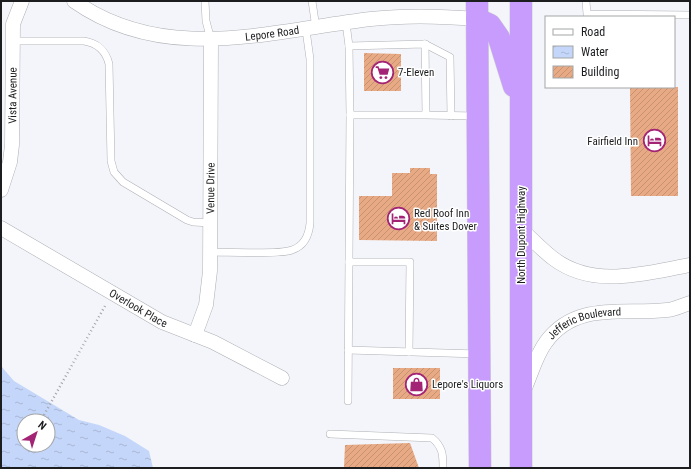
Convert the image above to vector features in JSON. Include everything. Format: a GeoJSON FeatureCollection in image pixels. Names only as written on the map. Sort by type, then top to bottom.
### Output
{"type":"FeatureCollection","features":[{"type":"Feature","properties":{"kind":"highway","name":"North Dupont Highway"},"geometry":{"type":"LineString","coordinates":[[521,1],[520,108],[522,230],[519,401],[521,468]]}},
{"type":"Feature","properties":{"kind":"highway"},"geometry":{"type":"LineString","coordinates":[[477,10],[499,38],[520,108]]}},
{"type":"Feature","properties":{"kind":"highway"},"geometry":{"type":"LineString","coordinates":[[477,10],[480,468]]}},
{"type":"Feature","properties":{"kind":"highway"},"geometry":{"type":"LineString","coordinates":[[480,395],[493,423],[493,468]]}},
{"type":"Feature","properties":{"kind":"street","name":"Vista Avenue"},"geometry":{"type":"LineString","coordinates":[[1,190],[10,162],[12,145],[13,24],[22,1]]}},
{"type":"Feature","properties":{"kind":"street","name":"Lepore Road"},"geometry":{"type":"LineString","coordinates":[[74,1],[104,19],[125,28],[167,36],[211,40],[311,29],[346,23],[477,10]]}},
{"type":"Feature","properties":{"kind":"street","name":"Venue Drive"},"geometry":{"type":"LineString","coordinates":[[195,335],[201,321],[209,288],[211,252],[211,40]]}},
{"type":"Feature","properties":{"kind":"street","name":"Overlook Place"},"geometry":{"type":"LineString","coordinates":[[1,228],[162,322],[232,351],[282,378]]}},
{"type":"Feature","properties":{"kind":"street"},"geometry":{"type":"LineString","coordinates":[[522,230],[554,259],[575,271],[602,277],[628,276],[690,265]]}},
{"type":"Feature","properties":{"kind":"street","name":"Jefferic Boulevard"},"geometry":{"type":"LineString","coordinates":[[519,401],[545,343],[560,326],[570,320],[588,314],[617,311],[668,310],[690,303]]}},
{"type":"Feature","properties":{"kind":"lane"},"geometry":{"type":"LineString","coordinates":[[205,1],[206,21],[211,40]]}},
{"type":"Feature","properties":{"kind":"lane"},"geometry":{"type":"LineString","coordinates":[[211,252],[287,252],[303,243],[309,231],[310,59],[312,1]]}},
{"type":"Feature","properties":{"kind":"lane"},"geometry":{"type":"LineString","coordinates":[[586,1],[587,14],[690,15]]}},
{"type":"Feature","properties":{"kind":"lane"},"geometry":{"type":"LineString","coordinates":[[346,23],[349,46],[350,115],[348,401]]}},
{"type":"Feature","properties":{"kind":"lane"},"geometry":{"type":"LineString","coordinates":[[13,41],[84,41],[90,42],[101,49],[108,58],[110,64],[111,162],[114,172],[130,187],[187,220],[211,223]]}},
{"type":"Feature","properties":{"kind":"lane"},"geometry":{"type":"LineString","coordinates":[[349,46],[426,44],[450,57],[451,116]]}},
{"type":"Feature","properties":{"kind":"lane"},"geometry":{"type":"LineString","coordinates":[[426,44],[426,115]]}},
{"type":"Feature","properties":{"kind":"lane"},"geometry":{"type":"LineString","coordinates":[[350,115],[478,116]]}},
{"type":"Feature","properties":{"kind":"lane"},"geometry":{"type":"LineString","coordinates":[[349,262],[410,262],[409,352]]}},
{"type":"Feature","properties":{"kind":"lane"},"geometry":{"type":"LineString","coordinates":[[348,350],[480,354]]}},
{"type":"Feature","properties":{"kind":"lane"},"geometry":{"type":"LineString","coordinates":[[330,434],[432,438],[438,443],[443,451],[443,468]]}},
{"type":"Feature","properties":{"kind":"path"},"geometry":{"type":"LineString","coordinates":[[45,413],[106,306]]}},
{"type":"Feature","properties":{"kind":"water"},"geometry":{"type":"Polygon","coordinates":[[[1,366],[14,381],[79,420],[99,425],[125,436],[149,451],[153,468],[1,468],[1,366]]]}},
{"type":"Feature","properties":{"kind":"building","name":"7-Eleven"},"geometry":{"type":"Polygon","coordinates":[[[364,53],[401,54],[401,91],[364,91],[364,53]]]}},
{"type":"Feature","properties":{"kind":"building","name":"Fairfield Inn"},"geometry":{"type":"Polygon","coordinates":[[[678,87],[678,196],[631,196],[630,88],[678,87]]]}},
{"type":"Feature","properties":{"kind":"building","name":"Red Roof Inn & Suites Dover"},"geometry":{"type":"Polygon","coordinates":[[[410,168],[430,168],[430,174],[437,174],[437,241],[359,240],[359,196],[392,196],[392,173],[410,173],[410,168]]]}},
{"type":"Feature","properties":{"kind":"building","name":"Lepore's Liquors"},"geometry":{"type":"Polygon","coordinates":[[[393,368],[440,368],[440,399],[393,399],[393,368]]]}},
{"type":"Feature","properties":{"kind":"building"},"geometry":{"type":"Polygon","coordinates":[[[410,443],[419,468],[344,468],[345,445],[410,443]]]}},
{"type":"Feature","properties":{"kind":"place","name":"7-Eleven"},"geometry":{"type":"Point","coordinates":[383,72]}},
{"type":"Feature","properties":{"kind":"place","name":"Fairfield Inn"},"geometry":{"type":"Point","coordinates":[654,141]}},
{"type":"Feature","properties":{"kind":"place","name":"Red Roof Inn & Suites Dover"},"geometry":{"type":"Point","coordinates":[398,219]}},
{"type":"Feature","properties":{"kind":"place","name":"Lepore's Liquors"},"geometry":{"type":"Point","coordinates":[417,384]}}]}
